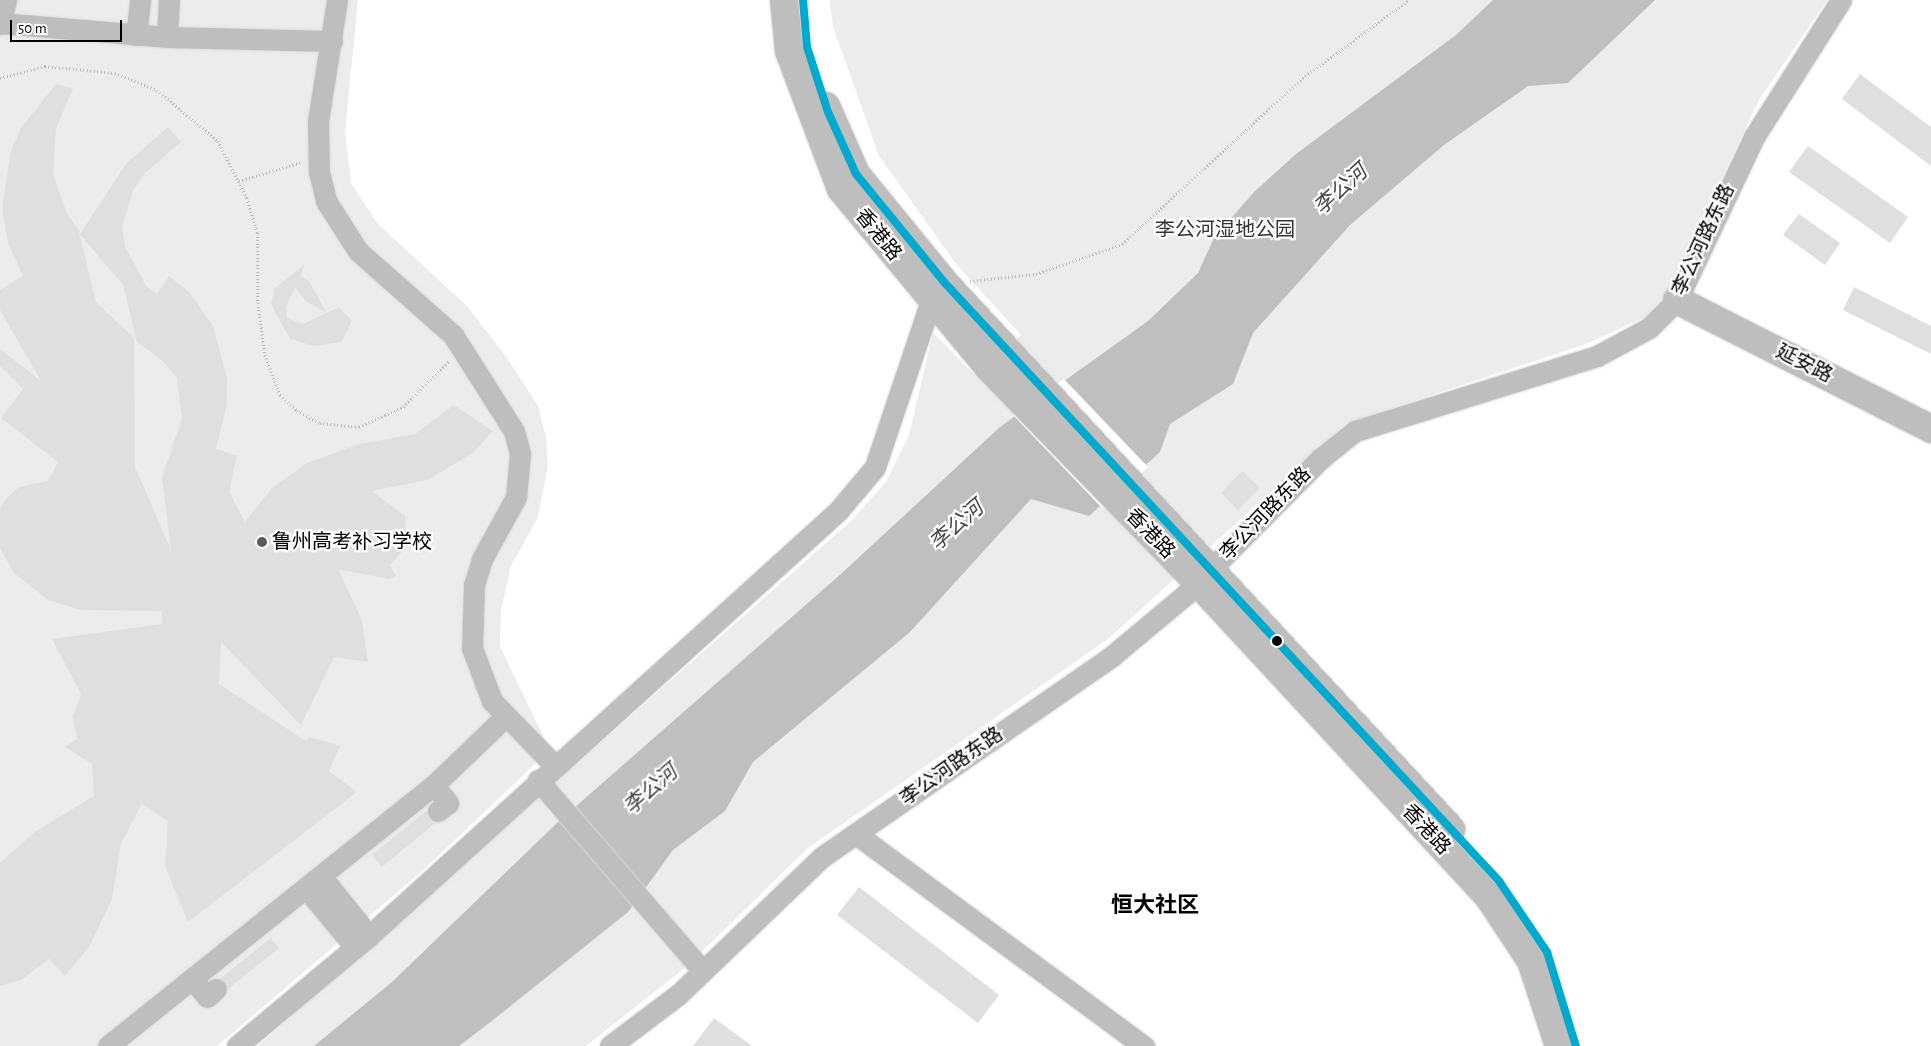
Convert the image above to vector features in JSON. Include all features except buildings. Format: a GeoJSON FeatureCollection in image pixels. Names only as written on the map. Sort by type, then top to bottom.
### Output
{"type":"FeatureCollection","features":[{"type":"Feature","properties":{"kind":"main road","name":"香港路"},"geometry":{"type":"LineString","coordinates":[[784,0],[790,51],[841,188],[996,357],[1499,881],[1547,952],[1576,1046]]}},
{"type":"Feature","properties":{"kind":"main road","name":"香港路"},"geometry":{"type":"LineString","coordinates":[[803,0],[807,47],[828,112],[856,174],[938,292]]}},
{"type":"Feature","properties":{"kind":"main road","name":"延安路"},"geometry":{"type":"LineString","coordinates":[[1677,300],[1931,429]]}},
{"type":"Feature","properties":{"kind":"main road","name":"香港路"},"geometry":{"type":"LineString","coordinates":[[1205,576],[1488,896],[1530,961],[1559,1046]]}},
{"type":"Feature","properties":{"kind":"street"},"geometry":{"type":"LineString","coordinates":[[6,0],[0,24],[167,37],[332,41]]}},
{"type":"Feature","properties":{"kind":"street"},"geometry":{"type":"LineString","coordinates":[[136,35],[140,0]]}},
{"type":"Feature","properties":{"kind":"street"},"geometry":{"type":"LineString","coordinates":[[167,37],[169,0]]}},
{"type":"Feature","properties":{"kind":"street"},"geometry":{"type":"LineString","coordinates":[[337,0],[318,121],[318,160],[326,201],[358,251],[421,304],[462,347],[503,408],[520,454],[516,497],[482,559],[471,616],[472,648],[481,677],[505,717],[554,765]]}},
{"type":"Feature","properties":{"kind":"street","name":"李公河路东路"},"geometry":{"type":"LineString","coordinates":[[610,1046],[703,971],[822,857],[1112,656],[1205,576],[1320,459],[1354,431],[1597,356],[1649,328],[1677,300],[1754,137],[1841,0]]}},
{"type":"Feature","properties":{"kind":"street"},"geometry":{"type":"LineString","coordinates":[[237,1046],[362,941],[554,765],[838,511],[875,467],[938,292]]}},
{"type":"Feature","properties":{"kind":"street"},"geometry":{"type":"LineString","coordinates":[[108,1046],[434,785],[505,717]]}},
{"type":"Feature","properties":{"kind":"street"},"geometry":{"type":"LineString","coordinates":[[538,780],[703,971]]}},
{"type":"Feature","properties":{"kind":"street"},"geometry":{"type":"LineString","coordinates":[[434,785],[448,803],[438,811]]}},
{"type":"Feature","properties":{"kind":"street"},"geometry":{"type":"LineString","coordinates":[[856,834],[1144,1046]]}},
{"type":"Feature","properties":{"kind":"street"},"geometry":{"type":"LineString","coordinates":[[314,882],[362,941]]}},
{"type":"Feature","properties":{"kind":"street"},"geometry":{"type":"LineString","coordinates":[[192,979],[207,997],[216,989]]}},
{"type":"Feature","properties":{"kind":"path"},"geometry":{"type":"LineString","coordinates":[[938,292],[1036,274],[1122,244],[1305,76],[1409,0]]}},
{"type":"Feature","properties":{"kind":"path"},"geometry":{"type":"LineString","coordinates":[[0,78],[25,69],[64,65],[136,79],[199,121],[218,142],[239,181],[258,233],[258,303],[265,355],[280,395],[296,411],[339,428],[382,419],[403,407],[462,347]]}},
{"type":"Feature","properties":{"kind":"path"},"geometry":{"type":"LineString","coordinates":[[239,181],[282,166],[318,160]]}},
{"type":"Feature","properties":{"kind":"green space","name":"鲁州高考补习学校"},"geometry":{"type":"Polygon","coordinates":[[[0,0],[358,0],[345,131],[351,183],[377,223],[468,307],[507,358],[538,406],[546,437],[548,465],[538,517],[511,566],[501,610],[500,647],[550,750],[421,872],[217,1046],[0,1046],[0,0]]]}},
{"type":"Feature","properties":{"kind":"green space","name":"李公河湿地公园"},"geometry":{"type":"Polygon","coordinates":[[[830,0],[1827,0],[1759,100],[1666,295],[1645,317],[1586,344],[1347,423],[1108,639],[808,848],[687,966],[586,1046],[258,1046],[851,521],[886,482],[909,435],[933,333],[977,377],[1021,335],[956,264],[879,156],[833,27],[830,0]]]}},
{"type":"Feature","properties":{"kind":"water","name":"李公河"},"geometry":{"type":"Polygon","coordinates":[[[1493,0],[1655,0],[1568,83],[1528,86],[1444,145],[1350,225],[1253,333],[1233,384],[1170,424],[1160,452],[1089,516],[1031,499],[910,632],[753,762],[725,811],[673,850],[628,912],[488,1024],[459,1046],[314,1046],[392,982],[558,822],[842,573],[1000,427],[1148,321],[1198,273],[1214,238],[1254,192],[1296,154],[1456,35],[1493,0]]]}},
{"type":"Feature","properties":{"kind":"pier"},"geometry":{"type":"Polygon","coordinates":[[[1064,379],[1148,467],[1102,508],[1013,415],[1064,379]]]}},
{"type":"Feature","properties":{"kind":"transit line"},"geometry":{"type":"LineString","coordinates":[[803,0],[807,47],[828,112],[856,174],[944,282],[1499,881],[1547,952],[1576,1046]]}},
{"type":"Feature","properties":{"kind":"place","name":"鲁州高考补习学校"},"geometry":{"type":"Point","coordinates":[262,542]}},
{"type":"Feature","properties":{"kind":"district","name":"恒大社区"},"geometry":{"type":"Point","coordinates":[1155,906]}}]}
